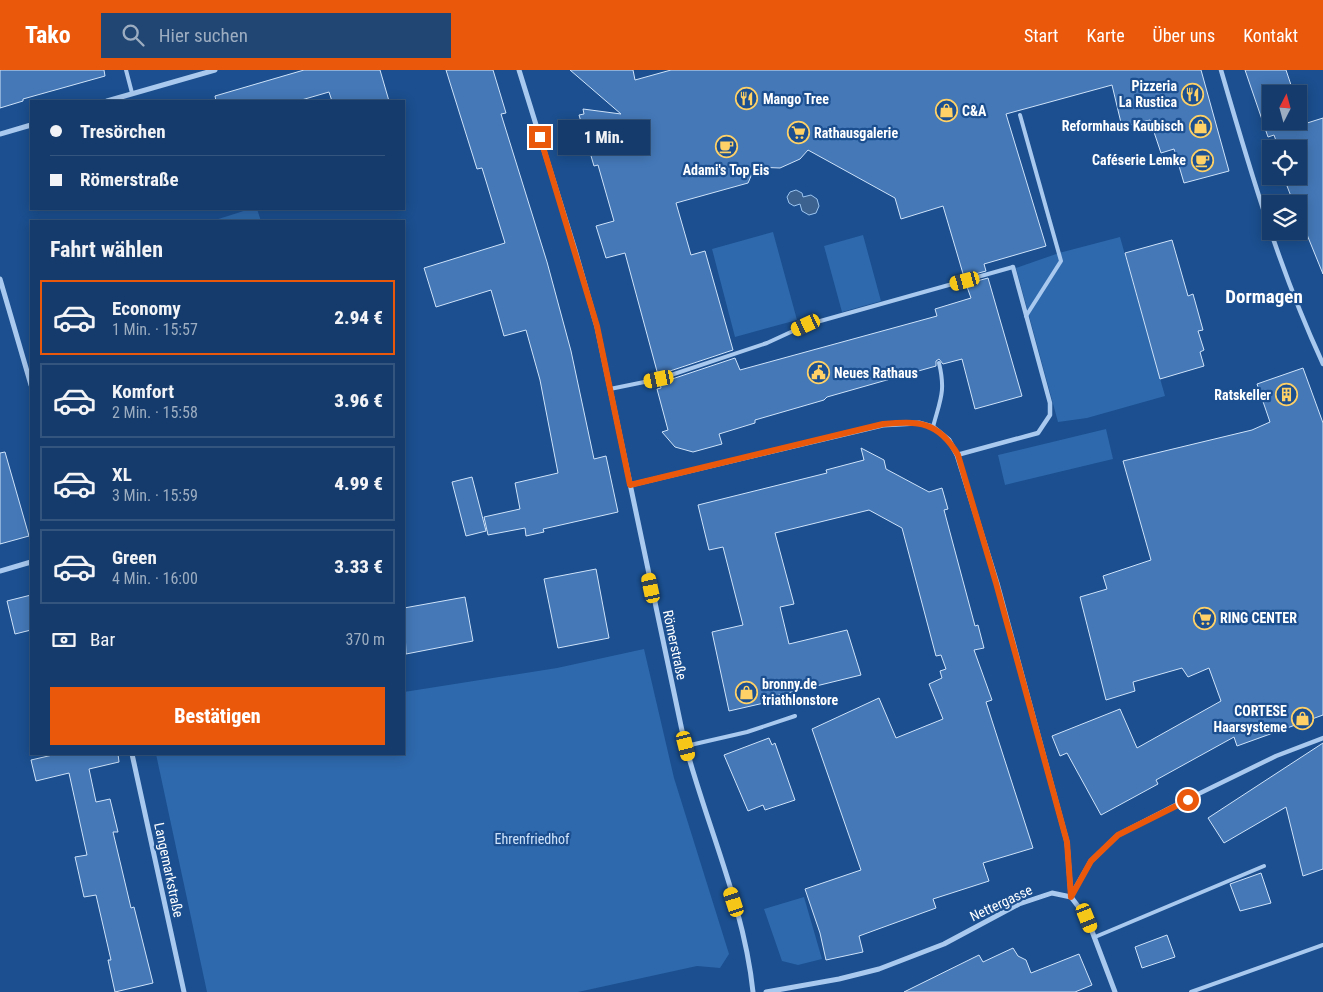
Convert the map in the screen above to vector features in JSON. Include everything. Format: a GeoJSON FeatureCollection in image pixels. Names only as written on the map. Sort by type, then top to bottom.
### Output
{"type":"FeatureCollection","features":[{"type":"Feature","properties":{"kind":"street"},"geometry":{"type":"LineString","coordinates":[[110,100],[215,70]]}},
{"type":"Feature","properties":{"kind":"street","name":"Römerstraße"},"geometry":{"type":"LineString","coordinates":[[518,70],[587,290],[686,746],[701,802],[744,929],[753,992]]}},
{"type":"Feature","properties":{"kind":"street"},"geometry":{"type":"LineString","coordinates":[[1221,70],[1260,204],[1303,320],[1323,364]]}},
{"type":"Feature","properties":{"kind":"street"},"geometry":{"type":"LineString","coordinates":[[0,134],[30,124]]}},
{"type":"Feature","properties":{"kind":"street"},"geometry":{"type":"LineString","coordinates":[[958,455],[1038,433],[1050,415],[1050,403],[1013,267]]}},
{"type":"Feature","properties":{"kind":"street"},"geometry":{"type":"LineString","coordinates":[[0,279],[30,382]]}},
{"type":"Feature","properties":{"kind":"street"},"geometry":{"type":"LineString","coordinates":[[630,485],[883,424],[919,423],[933,427],[948,440],[958,455],[994,575],[1067,842],[1071,897],[1087,918],[1115,992]]}},
{"type":"Feature","properties":{"kind":"street"},"geometry":{"type":"LineString","coordinates":[[0,571],[30,562]]}},
{"type":"Feature","properties":{"kind":"street"},"geometry":{"type":"LineString","coordinates":[[1071,897],[1091,861],[1118,835],[1276,756],[1323,738]]}},
{"type":"Feature","properties":{"kind":"street","name":"Langemarkstraße"},"geometry":{"type":"LineString","coordinates":[[132,755],[184,992]]}},
{"type":"Feature","properties":{"kind":"street","name":"Nettergasse"},"geometry":{"type":"LineString","coordinates":[[766,992],[839,979],[879,969],[944,944],[1019,904],[1052,893],[1071,897]]}},
{"type":"Feature","properties":{"kind":"lane"},"geometry":{"type":"LineString","coordinates":[[126,70],[132,93]]}},
{"type":"Feature","properties":{"kind":"lane"},"geometry":{"type":"LineString","coordinates":[[1020,116],[1061,261],[1026,316]]}},
{"type":"Feature","properties":{"kind":"lane"},"geometry":{"type":"LineString","coordinates":[[610,389],[659,379],[767,343],[806,325],[1013,267]]}},
{"type":"Feature","properties":{"kind":"lane"},"geometry":{"type":"LineString","coordinates":[[933,427],[944,383],[939,363]]}},
{"type":"Feature","properties":{"kind":"lane"},"geometry":{"type":"LineString","coordinates":[[686,746],[747,732],[795,716]]}},
{"type":"Feature","properties":{"kind":"lane"},"geometry":{"type":"LineString","coordinates":[[1095,937],[1264,866]]}},
{"type":"Feature","properties":{"kind":"lane"},"geometry":{"type":"LineString","coordinates":[[1191,992],[1323,944]]}},
{"type":"Feature","properties":{"kind":"green space"},"geometry":{"type":"Polygon","coordinates":[[[247,210],[257,210],[261,220],[215,220],[247,210]]]}},
{"type":"Feature","properties":{"kind":"green space"},"geometry":{"type":"Polygon","coordinates":[[[773,232],[797,320],[735,337],[712,249],[773,232]]]}},
{"type":"Feature","properties":{"kind":"green space"},"geometry":{"type":"Polygon","coordinates":[[[863,235],[881,301],[842,312],[824,246],[863,235]]]}},
{"type":"Feature","properties":{"kind":"green space"},"geometry":{"type":"Polygon","coordinates":[[[1120,237],[1165,396],[1087,418],[1058,422],[1016,268],[1059,253],[1120,237]]]}},
{"type":"Feature","properties":{"kind":"green space"},"geometry":{"type":"Polygon","coordinates":[[[1106,429],[1113,459],[1005,485],[998,455],[1106,429]]]}},
{"type":"Feature","properties":{"kind":"green space","name":"Ehrenfriedhof"},"geometry":{"type":"Polygon","coordinates":[[[644,649],[674,778],[729,954],[720,968],[697,966],[578,992],[207,992],[156,755],[405,755],[405,692],[557,668],[644,649]]]}},
{"type":"Feature","properties":{"kind":"green space"},"geometry":{"type":"Polygon","coordinates":[[[804,897],[822,959],[798,965],[782,961],[764,909],[804,897]]]}},
{"type":"Feature","properties":{"kind":"shaded area"},"geometry":{"type":"Polygon","coordinates":[[[796,190],[802,193],[803,197],[811,195],[817,199],[819,206],[816,213],[809,215],[802,211],[800,204],[794,206],[789,203],[787,197],[790,192],[796,190]]]}},
{"type":"Feature","properties":{"kind":"building"},"geometry":{"type":"Polygon","coordinates":[[[0,70],[104,70],[105,76],[23,99],[23,101],[0,108],[0,70]]]}},
{"type":"Feature","properties":{"kind":"building"},"geometry":{"type":"Polygon","coordinates":[[[304,70],[380,70],[389,100],[332,100],[329,92],[301,100],[216,100],[215,96],[304,70]]]}},
{"type":"Feature","properties":{"kind":"building"},"geometry":{"type":"Polygon","coordinates":[[[446,70],[493,70],[506,113],[501,114],[547,262],[571,351],[594,459],[606,456],[618,512],[543,529],[544,532],[526,536],[525,528],[488,535],[484,517],[520,509],[515,483],[558,473],[540,380],[526,330],[504,336],[491,290],[436,307],[424,268],[505,243],[482,168],[477,169],[446,70]]]}},
{"type":"Feature","properties":{"kind":"building","name":"Rathausgalerie"},"geometry":{"type":"Polygon","coordinates":[[[570,70],[633,70],[635,80],[671,70],[1201,70],[1229,171],[1184,183],[1174,149],[1161,153],[1150,120],[1122,127],[1112,85],[1006,114],[1046,246],[984,264],[986,271],[964,277],[943,206],[901,219],[895,198],[808,150],[800,159],[780,168],[755,167],[748,183],[676,203],[691,255],[705,251],[733,350],[658,375],[625,253],[606,258],[596,226],[614,221],[598,165],[594,166],[579,115],[584,114],[583,109],[621,114],[570,70]]]}},
{"type":"Feature","properties":{"kind":"building"},"geometry":{"type":"Polygon","coordinates":[[[1245,70],[1286,70],[1291,85],[1262,85],[1262,120],[1245,70]]]}},
{"type":"Feature","properties":{"kind":"building"},"geometry":{"type":"Polygon","coordinates":[[[1323,118],[1323,274],[1307,235],[1307,195],[1290,195],[1287,186],[1307,185],[1307,140],[1276,140],[1274,135],[1268,137],[1266,130],[1308,130],[1308,123],[1323,118]]]}},
{"type":"Feature","properties":{"kind":"building"},"geometry":{"type":"Polygon","coordinates":[[[1172,240],[1188,296],[1193,294],[1203,330],[1198,331],[1204,350],[1200,352],[1204,366],[1160,379],[1125,253],[1172,240]]]}},
{"type":"Feature","properties":{"kind":"building","name":"Neues Rathaus"},"geometry":{"type":"Polygon","coordinates":[[[988,278],[1022,396],[975,409],[962,359],[943,364],[939,359],[936,361],[936,366],[755,420],[755,423],[719,434],[722,444],[693,452],[675,447],[662,432],[668,430],[657,389],[661,388],[660,383],[735,358],[740,370],[937,316],[935,309],[971,298],[966,284],[988,278]]]}},
{"type":"Feature","properties":{"kind":"building"},"geometry":{"type":"Polygon","coordinates":[[[1303,368],[1323,423],[1323,715],[1237,746],[1234,737],[1156,780],[1158,784],[1101,815],[1067,753],[1060,756],[1052,736],[1120,709],[1137,748],[1221,701],[1209,668],[1188,677],[1182,668],[1133,682],[1135,691],[1106,700],[1080,597],[1107,589],[1103,576],[1151,560],[1123,461],[1252,430],[1270,422],[1257,384],[1303,368]]]}},
{"type":"Feature","properties":{"kind":"building"},"geometry":{"type":"Polygon","coordinates":[[[861,448],[884,460],[886,469],[929,492],[942,488],[948,509],[944,510],[975,626],[978,625],[984,648],[974,650],[992,700],[986,702],[1033,848],[983,863],[989,881],[933,899],[936,908],[859,936],[863,952],[826,960],[820,933],[805,889],[861,870],[812,729],[879,698],[896,738],[943,719],[929,684],[942,678],[940,671],[946,669],[941,655],[936,656],[902,528],[869,510],[775,533],[794,604],[780,607],[789,644],[847,630],[861,675],[763,699],[764,703],[729,711],[712,632],[743,625],[723,547],[709,550],[698,505],[827,473],[826,470],[864,460],[861,448]]]}},
{"type":"Feature","properties":{"kind":"building"},"geometry":{"type":"Polygon","coordinates":[[[5,452],[29,536],[0,544],[0,453],[5,452]]]}},
{"type":"Feature","properties":{"kind":"building"},"geometry":{"type":"Polygon","coordinates":[[[472,477],[486,531],[466,536],[452,482],[472,477]]]}},
{"type":"Feature","properties":{"kind":"building"},"geometry":{"type":"Polygon","coordinates":[[[596,569],[609,638],[558,648],[544,579],[596,569]]]}},
{"type":"Feature","properties":{"kind":"building"},"geometry":{"type":"Polygon","coordinates":[[[30,595],[30,630],[15,634],[7,601],[30,595]]]}},
{"type":"Feature","properties":{"kind":"building"},"geometry":{"type":"Polygon","coordinates":[[[465,597],[473,641],[406,654],[405,608],[465,597]]]}},
{"type":"Feature","properties":{"kind":"building"},"geometry":{"type":"Polygon","coordinates":[[[769,738],[772,745],[775,743],[795,800],[765,810],[763,805],[748,811],[724,755],[769,738]]]}},
{"type":"Feature","properties":{"kind":"building"},"geometry":{"type":"Polygon","coordinates":[[[1323,743],[1323,869],[1303,876],[1286,807],[1224,843],[1208,818],[1323,743]]]}},
{"type":"Feature","properties":{"kind":"building"},"geometry":{"type":"Polygon","coordinates":[[[53,755],[118,755],[119,762],[89,769],[96,802],[110,799],[118,832],[113,832],[131,908],[134,907],[153,983],[115,992],[108,960],[111,960],[96,895],[84,897],[75,857],[87,855],[69,773],[36,781],[31,760],[53,755]]]}},
{"type":"Feature","properties":{"kind":"building"},"geometry":{"type":"Polygon","coordinates":[[[1261,873],[1271,903],[1240,911],[1230,884],[1261,873]]]}},
{"type":"Feature","properties":{"kind":"building"},"geometry":{"type":"Polygon","coordinates":[[[1167,935],[1175,957],[1142,968],[1135,947],[1167,935]]]}},
{"type":"Feature","properties":{"kind":"building"},"geometry":{"type":"Polygon","coordinates":[[[1013,948],[1018,956],[1026,960],[1031,973],[1079,954],[1092,985],[1075,992],[904,992],[979,955],[983,962],[1013,948]]]}},
{"type":"Feature","properties":{"kind":"place","name":"Pizzeria La Rustica"},"geometry":{"type":"Point","coordinates":[1193,94]}},
{"type":"Feature","properties":{"kind":"place","name":"Mango Tree"},"geometry":{"type":"Point","coordinates":[747,99]}},
{"type":"Feature","properties":{"kind":"place","name":"C&A"},"geometry":{"type":"Point","coordinates":[946,111]}},
{"type":"Feature","properties":{"kind":"place","name":"Reformhaus Kaubisch"},"geometry":{"type":"Point","coordinates":[1200,126]}},
{"type":"Feature","properties":{"kind":"place","name":"Rathausgalerie"},"geometry":{"type":"Point","coordinates":[798,133]}},
{"type":"Feature","properties":{"kind":"place","name":"Adami's Top Eis"},"geometry":{"type":"Point","coordinates":[726,147]}},
{"type":"Feature","properties":{"kind":"place","name":"Caféserie Lemke"},"geometry":{"type":"Point","coordinates":[1202,160]}},
{"type":"Feature","properties":{"kind":"place","name":"Neues Rathaus"},"geometry":{"type":"Point","coordinates":[818,373]}},
{"type":"Feature","properties":{"kind":"place","name":"Ratskeller"},"geometry":{"type":"Point","coordinates":[1287,395]}},
{"type":"Feature","properties":{"kind":"place","name":"RING CENTER"},"geometry":{"type":"Point","coordinates":[1204,618]}},
{"type":"Feature","properties":{"kind":"place","name":"bronny.de triathlonstore"},"geometry":{"type":"Point","coordinates":[746,692]}},
{"type":"Feature","properties":{"kind":"place","name":"CORTESE Haarsysteme"},"geometry":{"type":"Point","coordinates":[1303,719]}},
{"type":"Feature","properties":{"kind":"district","name":"Dormagen"},"geometry":{"type":"Point","coordinates":[1264,296]}},
{"type":"Feature","properties":{"kind":"route"},"geometry":{"type":"LineString","coordinates":[[540,137],[597,326],[630,485],[883,424],[919,423],[933,427],[948,440],[958,455],[992,567],[1067,842],[1071,897],[1091,861],[1118,835],[1188,800]]}}]}
